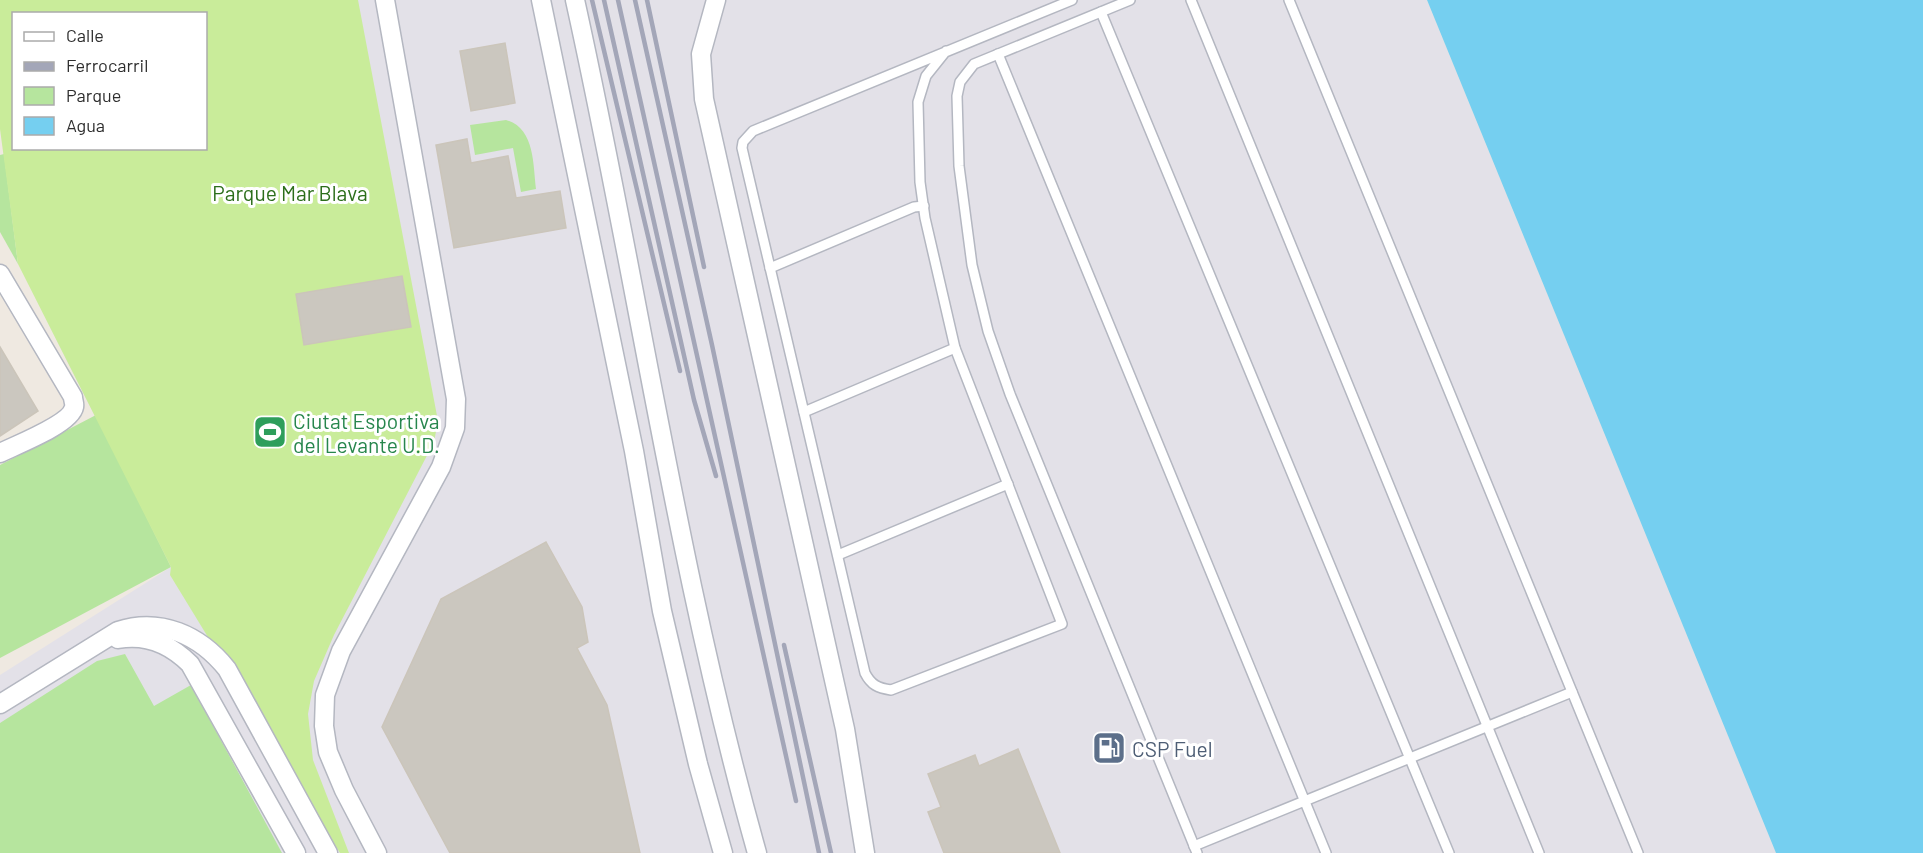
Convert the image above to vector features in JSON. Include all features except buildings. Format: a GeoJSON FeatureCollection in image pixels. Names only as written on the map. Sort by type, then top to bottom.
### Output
{"type":"FeatureCollection","features":[{"type":"Feature","properties":{"kind":"street"},"geometry":{"type":"LineString","coordinates":[[377,853],[344,790],[328,752],[324,726],[325,695],[340,651],[441,467],[454,428],[456,399],[385,0]]}},
{"type":"Feature","properties":{"kind":"street"},"geometry":{"type":"LineString","coordinates":[[541,0],[630,427],[662,611],[698,764],[723,853]]}},
{"type":"Feature","properties":{"kind":"street"},"geometry":{"type":"LineString","coordinates":[[575,0],[596,96],[676,516],[720,710],[757,853]]}},
{"type":"Feature","properties":{"kind":"street"},"geometry":{"type":"LineString","coordinates":[[716,0],[701,54],[704,99],[845,729],[865,853]]}},
{"type":"Feature","properties":{"kind":"street"},"geometry":{"type":"LineString","coordinates":[[0,274],[73,397],[74,408],[68,418],[59,424],[0,453]]}},
{"type":"Feature","properties":{"kind":"street"},"geometry":{"type":"LineString","coordinates":[[0,704],[118,631],[132,626],[173,629],[209,650],[227,669],[328,853]]}},
{"type":"Feature","properties":{"kind":"street"},"geometry":{"type":"LineString","coordinates":[[75,656],[129,637],[157,642],[182,656],[201,681],[296,853]]}},
{"type":"Feature","properties":{"kind":"lane"},"geometry":{"type":"LineString","coordinates":[[946,51],[926,76],[918,102],[918,151],[924,206],[955,348],[1062,624],[891,690],[878,688],[869,681],[865,673],[742,148],[747,135],[946,51],[1072,0]]}},
{"type":"Feature","properties":{"kind":"lane"},"geometry":{"type":"LineString","coordinates":[[1130,0],[974,64],[964,73],[957,96],[962,199],[979,299],[1010,394],[1196,850],[1305,801],[1572,692]]}},
{"type":"Feature","properties":{"kind":"lane"},"geometry":{"type":"LineString","coordinates":[[1191,0],[1539,853]]}},
{"type":"Feature","properties":{"kind":"lane"},"geometry":{"type":"LineString","coordinates":[[1289,0],[1638,853]]}},
{"type":"Feature","properties":{"kind":"lane"},"geometry":{"type":"LineString","coordinates":[[1101,12],[1449,853]]}},
{"type":"Feature","properties":{"kind":"lane"},"geometry":{"type":"LineString","coordinates":[[998,54],[1326,853]]}},
{"type":"Feature","properties":{"kind":"lane"},"geometry":{"type":"LineString","coordinates":[[770,268],[914,207],[924,206]]}},
{"type":"Feature","properties":{"kind":"lane"},"geometry":{"type":"LineString","coordinates":[[804,412],[955,348]]}},
{"type":"Feature","properties":{"kind":"lane"},"geometry":{"type":"LineString","coordinates":[[838,555],[1008,484]]}},
{"type":"Feature","properties":{"kind":"shaded area"},"geometry":{"type":"Polygon","coordinates":[[[351,0],[1427,0],[1776,853],[0,853],[0,675],[171,567],[49,325],[351,0]]]}},
{"type":"Feature","properties":{"kind":"green space","name":"Ciutat Esportiva del Levante U.D."},"geometry":{"type":"Polygon","coordinates":[[[0,0],[358,0],[438,421],[434,442],[334,635],[314,681],[308,714],[313,760],[349,853],[340,853],[170,575],[171,567],[18,264],[0,129],[0,0]]]}},
{"type":"Feature","properties":{"kind":"green space"},"geometry":{"type":"Polygon","coordinates":[[[506,120],[515,124],[522,131],[531,148],[536,189],[521,192],[513,148],[475,155],[470,125],[506,120]]]}},
{"type":"Feature","properties":{"kind":"green space"},"geometry":{"type":"Polygon","coordinates":[[[4,154],[18,264],[0,232],[0,155],[4,154]]]}},
{"type":"Feature","properties":{"kind":"green space"},"geometry":{"type":"Polygon","coordinates":[[[96,415],[171,567],[0,658],[0,465],[96,415]]]}},
{"type":"Feature","properties":{"kind":"green space"},"geometry":{"type":"Polygon","coordinates":[[[125,654],[154,706],[191,685],[282,853],[0,853],[0,723],[97,661],[125,654]]]}},
{"type":"Feature","properties":{"kind":"water"},"geometry":{"type":"Polygon","coordinates":[[[1427,0],[1923,0],[1923,853],[1776,853],[1427,0]]]}},
{"type":"Feature","properties":{"kind":"railway"},"geometry":{"type":"LineString","coordinates":[[592,0],[680,371]]}},
{"type":"Feature","properties":{"kind":"railway"},"geometry":{"type":"LineString","coordinates":[[604,0],[694,400],[716,476]]}},
{"type":"Feature","properties":{"kind":"railway"},"geometry":{"type":"LineString","coordinates":[[618,0],[796,801]]}},
{"type":"Feature","properties":{"kind":"railway"},"geometry":{"type":"LineString","coordinates":[[635,0],[712,345],[819,853]]}},
{"type":"Feature","properties":{"kind":"railway"},"geometry":{"type":"LineString","coordinates":[[647,0],[704,267]]}},
{"type":"Feature","properties":{"kind":"railway"},"geometry":{"type":"LineString","coordinates":[[784,645],[831,853]]}},
{"type":"Feature","properties":{"kind":"place","name":"Ciutat Esportiva del Levante U.D."},"geometry":{"type":"Point","coordinates":[270,432]}},
{"type":"Feature","properties":{"kind":"place","name":"CSP Fuel"},"geometry":{"type":"Point","coordinates":[1109,748]}},
{"type":"Feature","properties":{"kind":"park label","name":"Parque Mar Blava"},"geometry":{"type":"Point","coordinates":[290,192]}}]}
